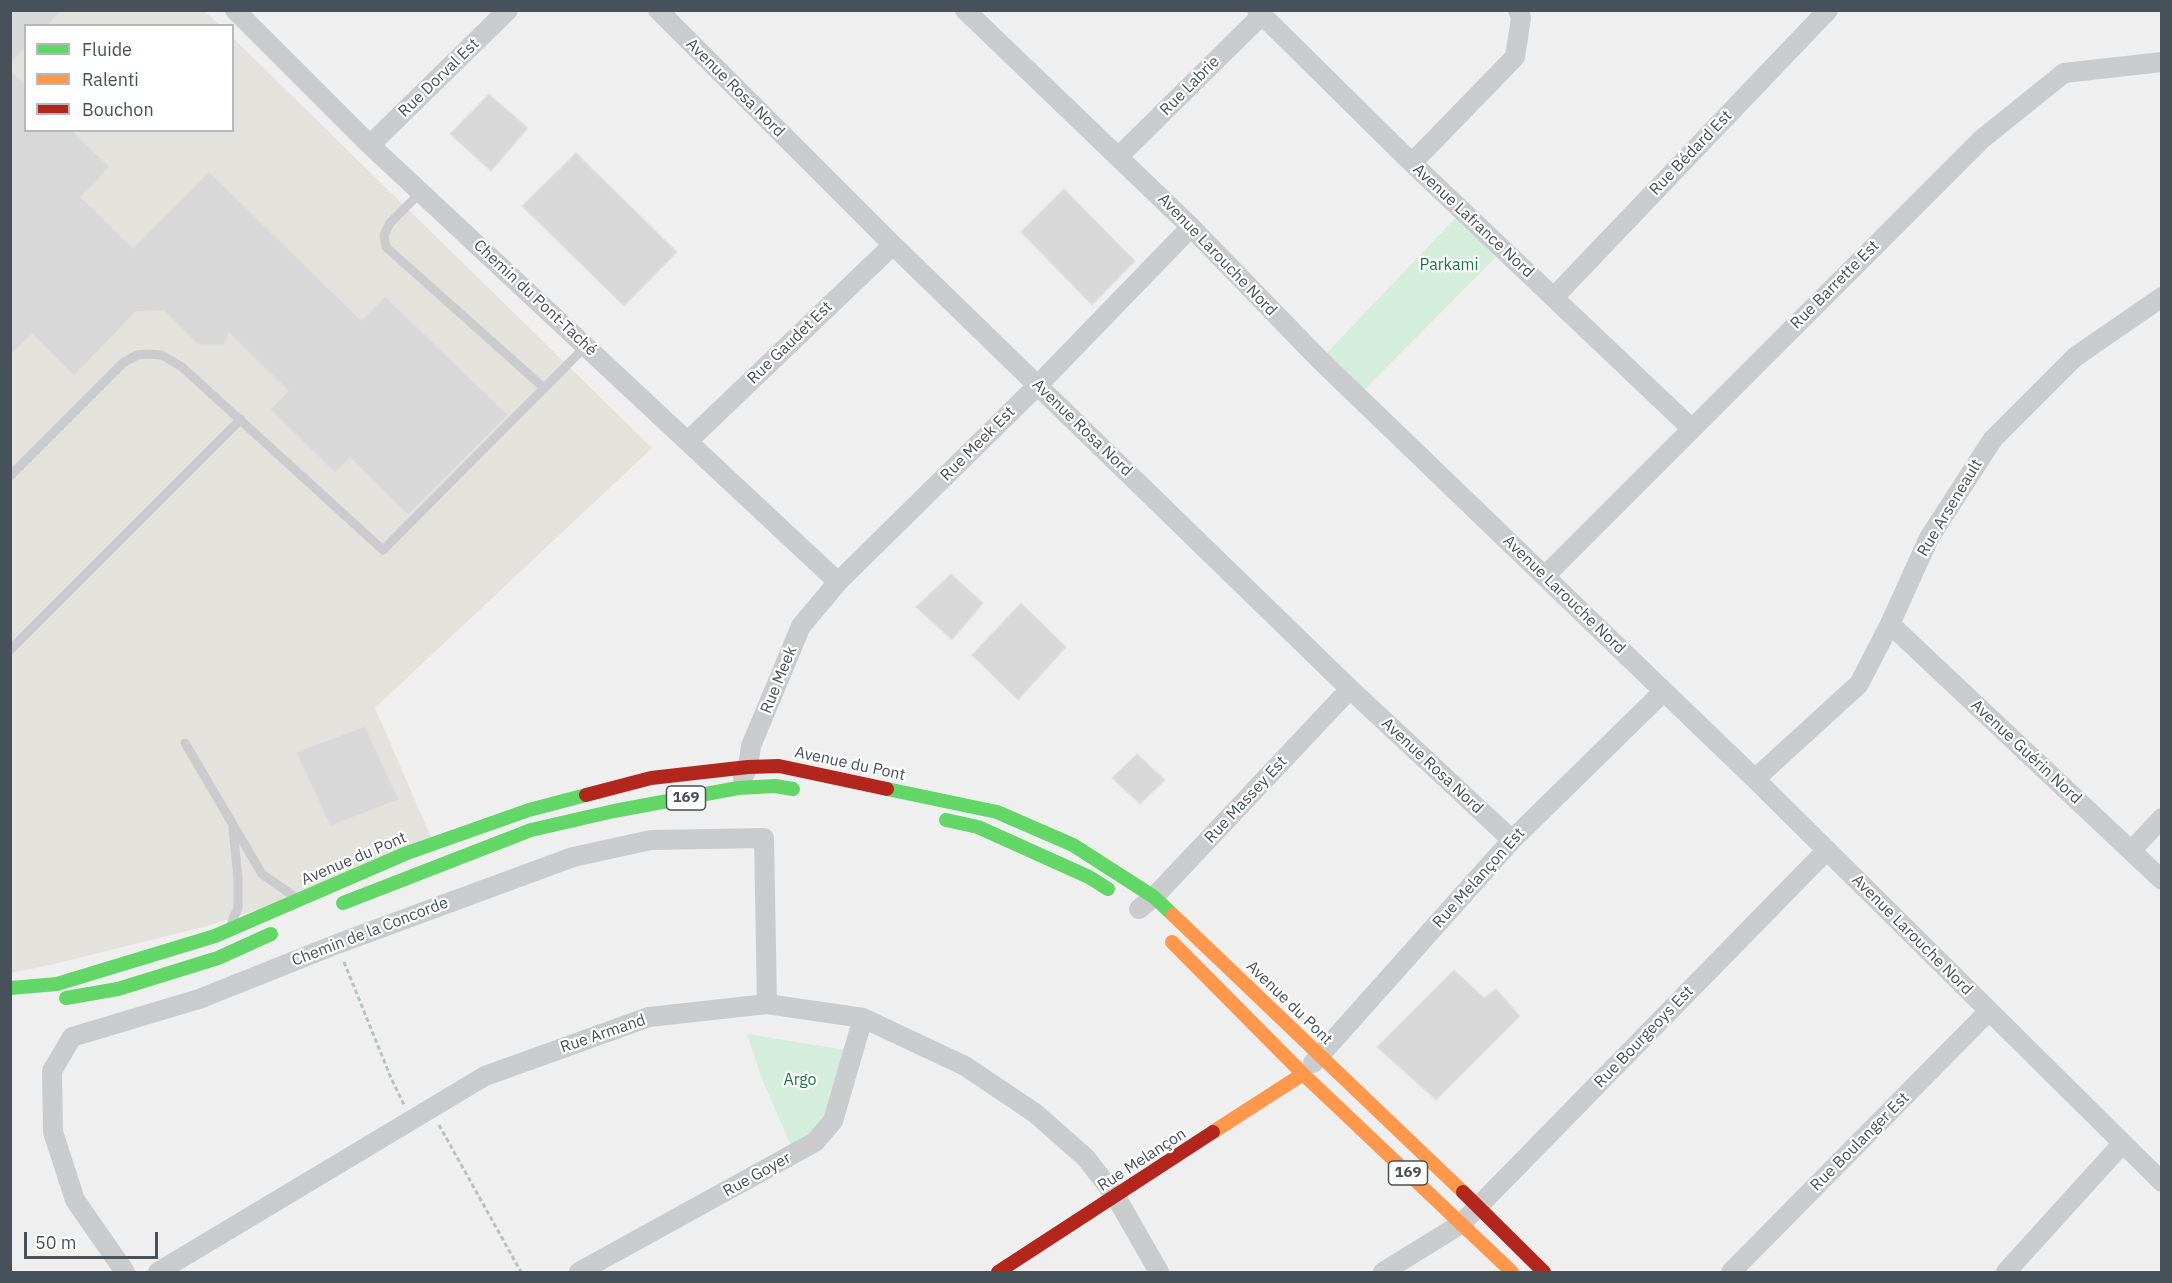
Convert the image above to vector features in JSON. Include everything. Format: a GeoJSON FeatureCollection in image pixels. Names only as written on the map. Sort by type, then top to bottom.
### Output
{"type":"FeatureCollection","features":[{"type":"Feature","properties":{"kind":"main road","name":"Avenue du Pont"},"geometry":{"type":"LineString","coordinates":[[10,988],[57,984],[228,930],[406,853],[529,810],[651,778],[748,767],[779,766],[997,812],[1073,845],[1138,904],[1320,1056],[1544,1272]]}},
{"type":"Feature","properties":{"kind":"main road","name":"169"},"geometry":{"type":"LineString","coordinates":[[326,909],[531,830],[614,811],[738,788],[775,786],[808,791]]}},
{"type":"Feature","properties":{"kind":"main road","name":"Avenue du Pont"},"geometry":{"type":"LineString","coordinates":[[932,816],[978,828],[1089,877],[1138,904]]}},
{"type":"Feature","properties":{"kind":"main road"},"geometry":{"type":"LineString","coordinates":[[53,1000],[118,989],[218,958],[285,928]]}},
{"type":"Feature","properties":{"kind":"main road","name":"169"},"geometry":{"type":"LineString","coordinates":[[1164,933],[1303,1074],[1512,1272]]}},
{"type":"Feature","properties":{"kind":"main road","name":"Rue Melançon"},"geometry":{"type":"LineString","coordinates":[[998,1272],[1303,1074]]}},
{"type":"Feature","properties":{"kind":"street","name":"Chemin du Pont-Taché"},"geometry":{"type":"LineString","coordinates":[[235,10],[370,145],[838,582]]}},
{"type":"Feature","properties":{"kind":"street","name":"Rue Dorval Est"},"geometry":{"type":"LineString","coordinates":[[370,145],[508,10]]}},
{"type":"Feature","properties":{"kind":"street","name":"Avenue Rosa Nord"},"geometry":{"type":"LineString","coordinates":[[658,10],[893,245],[1350,689],[1512,840]]}},
{"type":"Feature","properties":{"kind":"street","name":"Avenue Larouche Nord"},"geometry":{"type":"LineString","coordinates":[[965,10],[1191,227],[1320,360],[1755,779],[2162,1182]]}},
{"type":"Feature","properties":{"kind":"street"},"geometry":{"type":"LineString","coordinates":[[1412,163],[1515,57],[1521,18],[1518,10]]}},
{"type":"Feature","properties":{"kind":"street","name":"Rue Bédard Est"},"geometry":{"type":"LineString","coordinates":[[1555,296],[1828,10]]}},
{"type":"Feature","properties":{"kind":"street","name":"Rue Labrie"},"geometry":{"type":"LineString","coordinates":[[1118,157],[1260,13]]}},
{"type":"Feature","properties":{"kind":"street","name":"Avenue Lafrance Nord"},"geometry":{"type":"LineString","coordinates":[[1260,13],[1412,163],[1555,296],[1692,429]]}},
{"type":"Feature","properties":{"kind":"street","name":"Rue Barrette Est"},"geometry":{"type":"LineString","coordinates":[[1545,576],[1982,139],[2064,73],[2162,62]]}},
{"type":"Feature","properties":{"kind":"street","name":"Rue Meek Est"},"geometry":{"type":"LineString","coordinates":[[838,582],[1038,385],[1191,227]]}},
{"type":"Feature","properties":{"kind":"street","name":"Rue Gaudet Est"},"geometry":{"type":"LineString","coordinates":[[688,441],[893,245]]}},
{"type":"Feature","properties":{"kind":"street","name":"Rue Arseneault"},"geometry":{"type":"LineString","coordinates":[[1755,779],[1859,684],[1890,624],[1929,538],[1993,439],[2075,357],[2162,297]]}},
{"type":"Feature","properties":{"kind":"street","name":"Rue Meek"},"geometry":{"type":"LineString","coordinates":[[738,788],[748,767],[751,746],[801,626],[838,582]]}},
{"type":"Feature","properties":{"kind":"street","name":"Avenue Guérin Nord"},"geometry":{"type":"LineString","coordinates":[[1890,624],[2162,880]]}},
{"type":"Feature","properties":{"kind":"street","name":"Rue Massey Est"},"geometry":{"type":"LineString","coordinates":[[1138,904],[1350,689]]}},
{"type":"Feature","properties":{"kind":"street","name":"Rue Melançon Est"},"geometry":{"type":"LineString","coordinates":[[1303,1074],[1512,840],[1663,692]]}},
{"type":"Feature","properties":{"kind":"street"},"geometry":{"type":"LineString","coordinates":[[2131,851],[2162,818]]}},
{"type":"Feature","properties":{"kind":"street","name":"Chemin de la Concorde"},"geometry":{"type":"LineString","coordinates":[[125,1272],[75,1200],[53,1132],[52,1071],[72,1037],[199,999],[337,944],[573,857],[651,840],[765,838],[767,1004]]}},
{"type":"Feature","properties":{"kind":"street","name":"Rue Bourgeoys Est"},"geometry":{"type":"LineString","coordinates":[[1383,1272],[1461,1224],[1827,850]]}},
{"type":"Feature","properties":{"kind":"street","name":"Rue Armand"},"geometry":{"type":"LineString","coordinates":[[158,1272],[485,1076],[649,1017],[767,1004],[864,1018],[965,1066],[1035,1113],[1086,1158],[1116,1197],[1159,1272]]}},
{"type":"Feature","properties":{"kind":"street","name":"Rue Boulanger Est"},"geometry":{"type":"LineString","coordinates":[[1731,1272],[1988,1012]]}},
{"type":"Feature","properties":{"kind":"street","name":"Rue Goyer"},"geometry":{"type":"LineString","coordinates":[[579,1272],[815,1142],[834,1121],[864,1018]]}},
{"type":"Feature","properties":{"kind":"street"},"geometry":{"type":"LineString","coordinates":[[2006,1272],[2122,1144]]}},
{"type":"Feature","properties":{"kind":"lane"},"geometry":{"type":"LineString","coordinates":[[421,192],[390,222],[384,235],[386,247],[544,388]]}},
{"type":"Feature","properties":{"kind":"lane"},"geometry":{"type":"LineString","coordinates":[[10,476],[123,363],[137,355],[162,355],[182,366],[383,550],[586,346]]}},
{"type":"Feature","properties":{"kind":"lane"},"geometry":{"type":"LineString","coordinates":[[10,650],[241,419]]}},
{"type":"Feature","properties":{"kind":"lane"},"geometry":{"type":"LineString","coordinates":[[185,743],[262,874],[300,900]]}},
{"type":"Feature","properties":{"kind":"lane"},"geometry":{"type":"LineString","coordinates":[[228,930],[238,908],[233,823]]}},
{"type":"Feature","properties":{"kind":"path"},"geometry":{"type":"LineString","coordinates":[[337,944],[391,1078],[412,1120]]}},
{"type":"Feature","properties":{"kind":"path"},"geometry":{"type":"LineString","coordinates":[[430,1109],[521,1272]]}},
{"type":"Feature","properties":{"kind":"shaded area"},"geometry":{"type":"Polygon","coordinates":[[[11,11],[204,11],[219,24],[24,24],[24,132],[234,132],[234,39],[652,448],[375,708],[437,851],[207,926],[11,973],[11,11]]]}},
{"type":"Feature","properties":{"kind":"green space","name":"Parkami"},"geometry":{"type":"Polygon","coordinates":[[[1462,211],[1504,249],[1357,397],[1320,360],[1462,211]]]}},
{"type":"Feature","properties":{"kind":"green space","name":"Argo"},"geometry":{"type":"Polygon","coordinates":[[[747,1034],[846,1050],[823,1128],[792,1148],[762,1079],[747,1034]]]}},
{"type":"Feature","properties":{"kind":"building"},"geometry":{"type":"Polygon","coordinates":[[[10,10],[62,10],[49,24],[24,24],[24,50],[10,63],[10,10]]]}},
{"type":"Feature","properties":{"kind":"building"},"geometry":{"type":"Polygon","coordinates":[[[10,70],[24,83],[24,132],[74,132],[110,167],[81,197],[133,248],[209,171],[361,320],[385,296],[508,415],[408,515],[350,458],[335,473],[270,409],[288,391],[229,333],[224,345],[198,345],[164,311],[136,312],[74,376],[32,334],[10,356],[10,70]]]}},
{"type":"Feature","properties":{"kind":"building"},"geometry":{"type":"Polygon","coordinates":[[[489,94],[528,128],[491,171],[450,134],[489,94]]]}},
{"type":"Feature","properties":{"kind":"building"},"geometry":{"type":"Polygon","coordinates":[[[576,153],[677,252],[624,306],[522,206],[576,153]]]}},
{"type":"Feature","properties":{"kind":"building"},"geometry":{"type":"Polygon","coordinates":[[[1064,189],[1135,261],[1092,305],[1021,232],[1064,189]]]}},
{"type":"Feature","properties":{"kind":"building"},"geometry":{"type":"Polygon","coordinates":[[[951,574],[983,603],[952,640],[916,607],[951,574]]]}},
{"type":"Feature","properties":{"kind":"building"},"geometry":{"type":"Polygon","coordinates":[[[1021,603],[1066,647],[1018,700],[972,655],[1021,603]]]}},
{"type":"Feature","properties":{"kind":"building"},"geometry":{"type":"Polygon","coordinates":[[[365,726],[399,800],[330,826],[296,752],[365,726]]]}},
{"type":"Feature","properties":{"kind":"building"},"geometry":{"type":"Polygon","coordinates":[[[1137,754],[1165,780],[1140,804],[1112,778],[1137,754]]]}},
{"type":"Feature","properties":{"kind":"building"},"geometry":{"type":"Polygon","coordinates":[[[1454,970],[1484,998],[1496,989],[1520,1016],[1436,1100],[1377,1047],[1454,970]]]}},
{"type":"Feature","properties":{"kind":"traffic: fast"},"geometry":{"type":"LineString","coordinates":[[343,903],[531,830],[614,811],[738,788],[775,786],[793,789]]}},
{"type":"Feature","properties":{"kind":"traffic: fast"},"geometry":{"type":"LineString","coordinates":[[887,789],[997,812],[1073,845],[1154,897],[1173,915]]}},
{"type":"Feature","properties":{"kind":"traffic: fast"},"geometry":{"type":"LineString","coordinates":[[10,988],[57,984],[215,936],[407,853],[529,810],[586,795]]}},
{"type":"Feature","properties":{"kind":"traffic: fast"},"geometry":{"type":"LineString","coordinates":[[946,820],[978,827],[1089,877],[1108,889]]}},
{"type":"Feature","properties":{"kind":"traffic: fast"},"geometry":{"type":"LineString","coordinates":[[66,998],[118,989],[218,958],[271,934]]}},
{"type":"Feature","properties":{"kind":"traffic: slow"},"geometry":{"type":"LineString","coordinates":[[1173,915],[1463,1192]]}},
{"type":"Feature","properties":{"kind":"traffic: slow"},"geometry":{"type":"LineString","coordinates":[[1172,942],[1303,1074],[1512,1272]]}},
{"type":"Feature","properties":{"kind":"traffic: slow"},"geometry":{"type":"LineString","coordinates":[[1213,1132],[1303,1074]]}},
{"type":"Feature","properties":{"kind":"traffic: jam"},"geometry":{"type":"LineString","coordinates":[[586,795],[651,778],[748,767],[779,766],[887,789]]}},
{"type":"Feature","properties":{"kind":"traffic: jam"},"geometry":{"type":"LineString","coordinates":[[998,1272],[1213,1132]]}},
{"type":"Feature","properties":{"kind":"traffic: jam"},"geometry":{"type":"LineString","coordinates":[[1463,1192],[1544,1272]]}}]}
